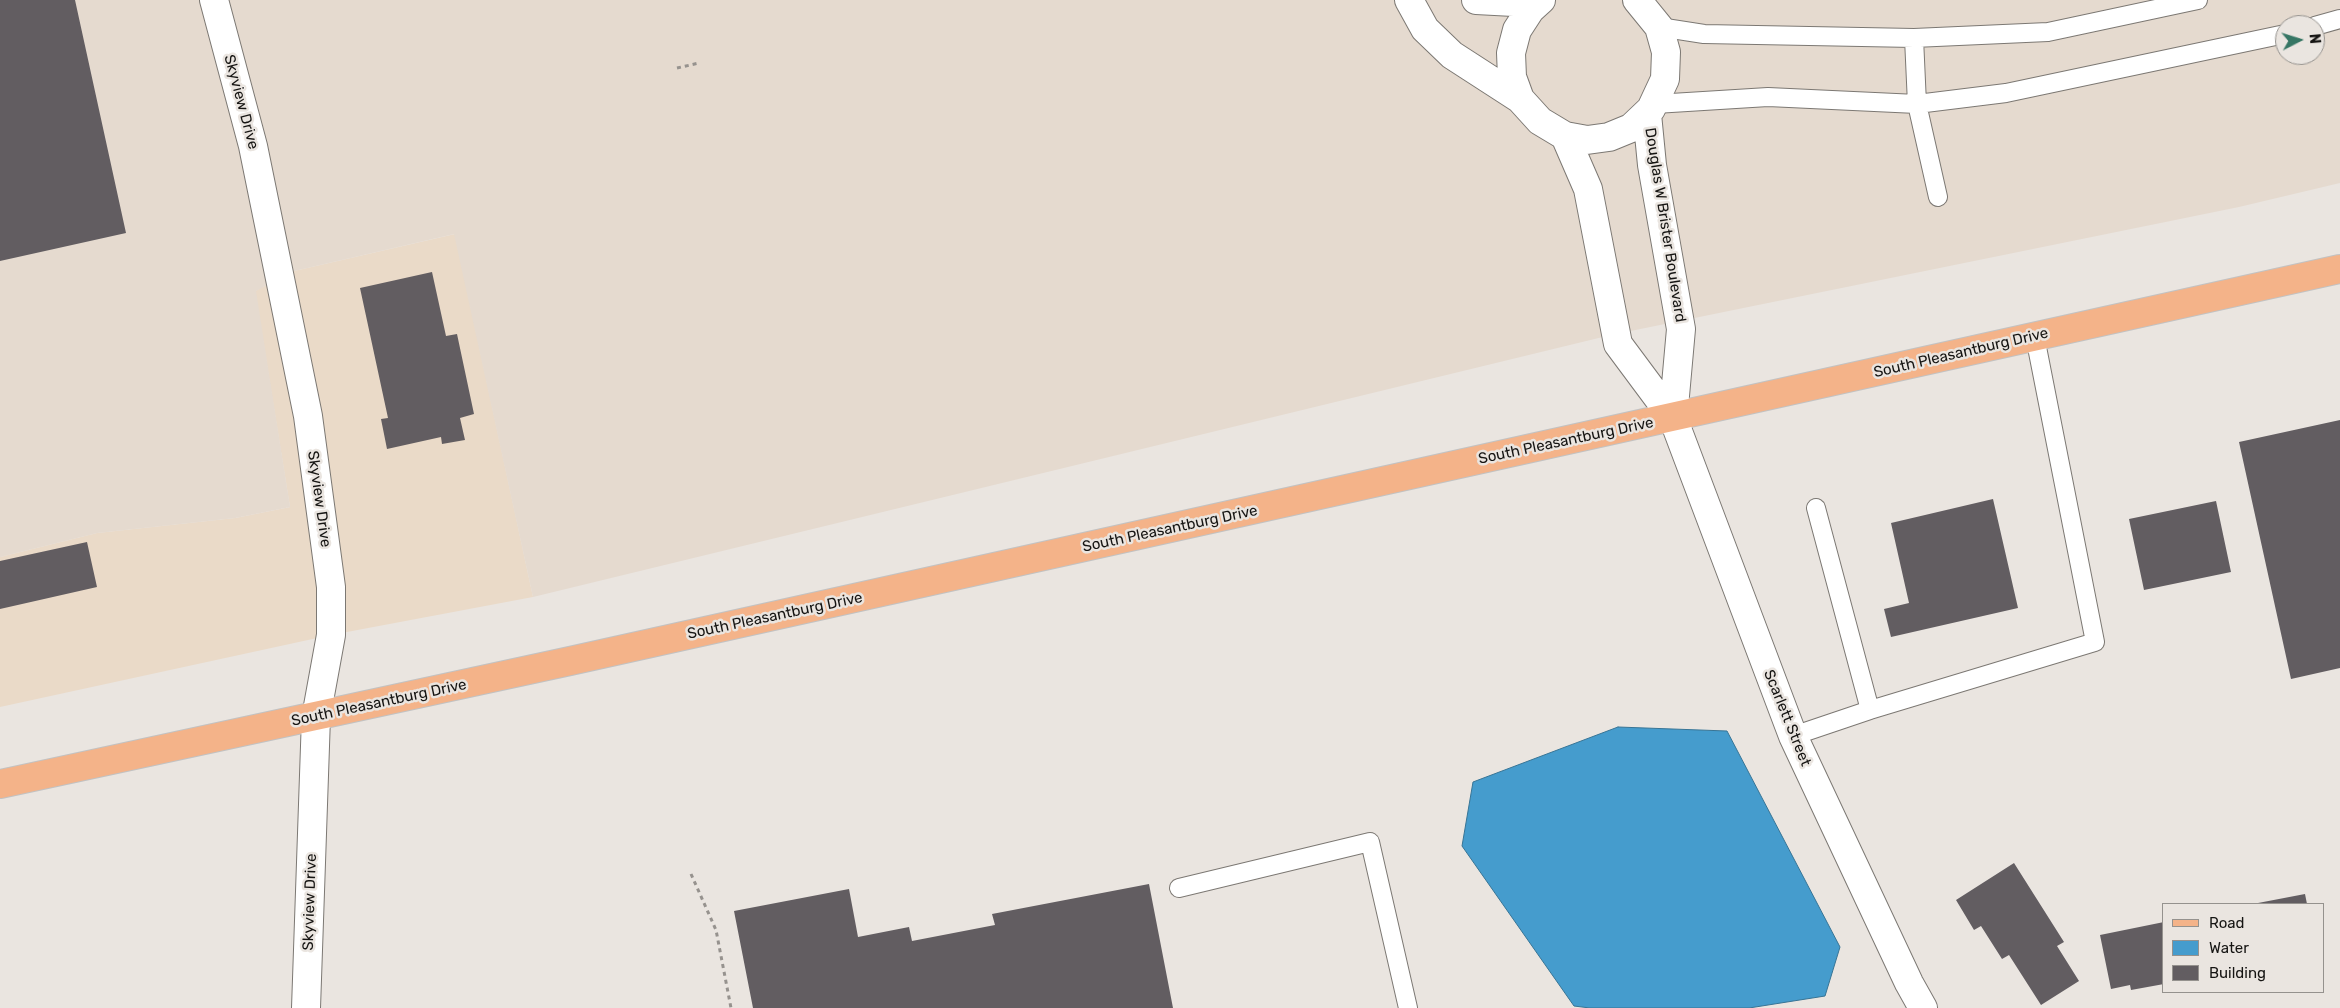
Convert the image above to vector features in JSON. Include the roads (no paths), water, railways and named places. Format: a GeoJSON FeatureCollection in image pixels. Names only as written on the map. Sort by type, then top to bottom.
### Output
{"type":"FeatureCollection","features":[{"type":"Feature","properties":{"kind":"main road","name":"South Pleasantburg Drive"},"geometry":{"type":"LineString","coordinates":[[0,784],[316,717],[1673,418],[2035,336],[2340,272]]}},
{"type":"Feature","properties":{"kind":"street","name":"Skyview Drive"},"geometry":{"type":"LineString","coordinates":[[214,0],[253,146],[308,416],[331,587],[331,635],[316,717],[306,1008]]}},
{"type":"Feature","properties":{"kind":"street"},"geometry":{"type":"LineString","coordinates":[[1409,0],[1425,29],[1452,55],[1520,99],[1540,121],[1565,136],[1587,140],[1610,137],[1630,128],[1651,109],[1665,79],[1666,52],[1650,11]]}},
{"type":"Feature","properties":{"kind":"street"},"geometry":{"type":"LineString","coordinates":[[1476,0],[1514,2],[1524,0]]}},
{"type":"Feature","properties":{"kind":"street"},"geometry":{"type":"LineString","coordinates":[[1520,99],[1512,77],[1511,52],[1517,30],[1530,10],[1541,0]]}},
{"type":"Feature","properties":{"kind":"street","name":"Douglas W Brister Boulevard"},"geometry":{"type":"LineString","coordinates":[[1651,109],[1652,165],[1681,329],[1673,418]]}},
{"type":"Feature","properties":{"kind":"street"},"geometry":{"type":"LineString","coordinates":[[1565,136],[1588,189],[1618,344],[1673,418]]}},
{"type":"Feature","properties":{"kind":"street","name":"Scarlett Street"},"geometry":{"type":"LineString","coordinates":[[1673,418],[1793,736],[1905,974],[1924,1008]]}},
{"type":"Feature","properties":{"kind":"lane"},"geometry":{"type":"LineString","coordinates":[[1650,11],[1704,34],[1914,38],[2048,32],[2198,0]]}},
{"type":"Feature","properties":{"kind":"lane"},"geometry":{"type":"LineString","coordinates":[[2325,23],[2340,19]]}},
{"type":"Feature","properties":{"kind":"lane"},"geometry":{"type":"LineString","coordinates":[[1651,109],[1768,97],[1916,104],[2006,93],[2275,36]]}},
{"type":"Feature","properties":{"kind":"lane"},"geometry":{"type":"LineString","coordinates":[[1914,38],[1916,104],[1938,197]]}},
{"type":"Feature","properties":{"kind":"lane"},"geometry":{"type":"LineString","coordinates":[[1793,736],[1870,710],[2096,642],[2035,336]]}},
{"type":"Feature","properties":{"kind":"lane"},"geometry":{"type":"LineString","coordinates":[[1816,508],[1870,710]]}},
{"type":"Feature","properties":{"kind":"lane"},"geometry":{"type":"LineString","coordinates":[[1179,888],[1370,842],[1408,1008]]}},
{"type":"Feature","properties":{"kind":"water"},"geometry":{"type":"Polygon","coordinates":[[[1618,727],[1727,731],[1840,947],[1825,996],[1749,1008],[1590,1008],[1574,1006],[1462,846],[1473,782],[1618,727]]]}}]}
